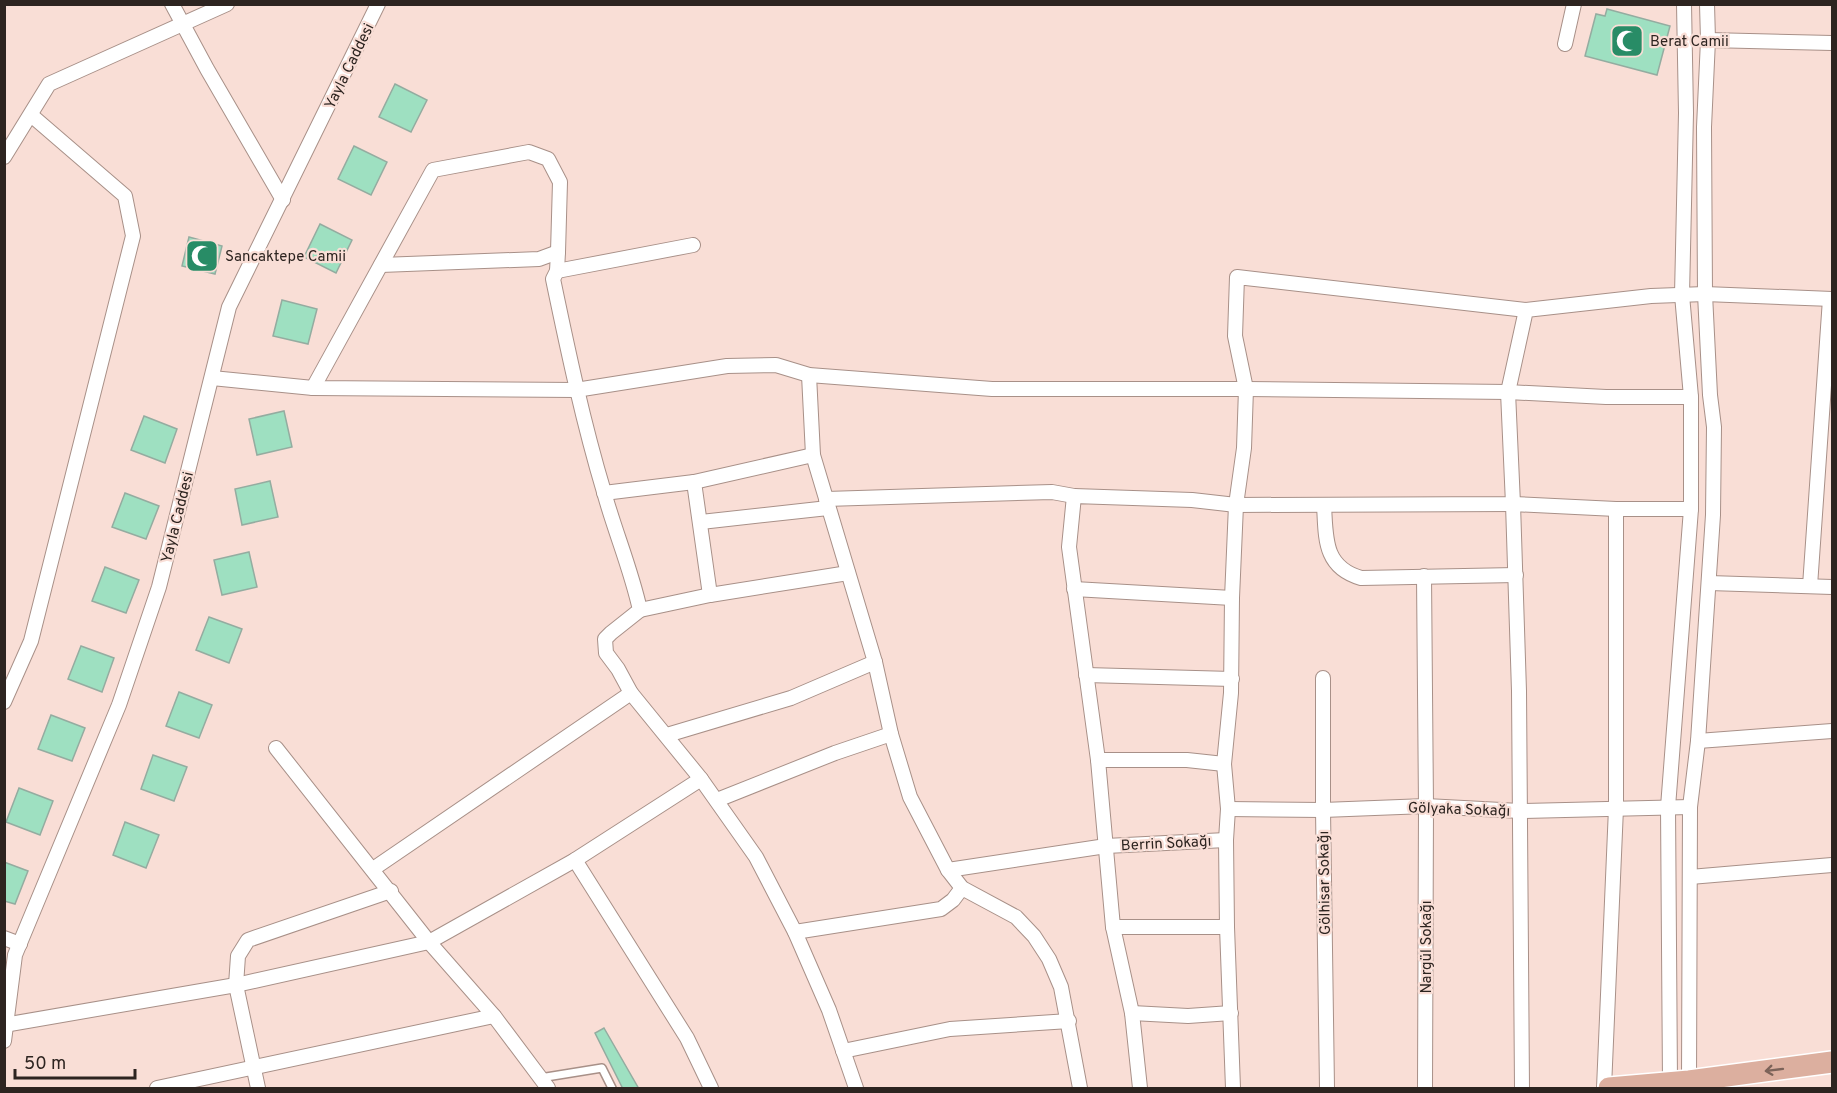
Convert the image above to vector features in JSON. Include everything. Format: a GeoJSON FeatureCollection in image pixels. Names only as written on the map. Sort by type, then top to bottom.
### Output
{"type":"FeatureCollection","features":[{"type":"Feature","properties":{"kind":"main road"},"geometry":{"type":"LineString","coordinates":[[1609,1089],[1833,1062]]}},
{"type":"Feature","properties":{"kind":"street"},"geometry":{"type":"LineString","coordinates":[[172,4],[283,200]]}},
{"type":"Feature","properties":{"kind":"street"},"geometry":{"type":"LineString","coordinates":[[4,157],[50,84],[227,4]]}},
{"type":"Feature","properties":{"kind":"street","name":"Yayla Caddesi"},"geometry":{"type":"LineString","coordinates":[[4,1041],[15,955],[127,684],[159,587],[229,307],[378,4]]}},
{"type":"Feature","properties":{"kind":"street"},"geometry":{"type":"LineString","coordinates":[[1565,44],[1574,4]]}},
{"type":"Feature","properties":{"kind":"street"},"geometry":{"type":"LineString","coordinates":[[1680,1082],[1668,807],[1691,509],[1691,397],[1682,295],[1686,113],[1684,4]]}},
{"type":"Feature","properties":{"kind":"street"},"geometry":{"type":"LineString","coordinates":[[1680,1082],[1690,877],[1690,807],[1698,741],[1713,515],[1714,428],[1705,294],[1704,127],[1708,40],[1707,4]]}},
{"type":"Feature","properties":{"kind":"street"},"geometry":{"type":"LineString","coordinates":[[1708,40],[1833,43]]}},
{"type":"Feature","properties":{"kind":"street"},"geometry":{"type":"LineString","coordinates":[[4,702],[31,641],[133,236],[124,196],[31,115]]}},
{"type":"Feature","properties":{"kind":"street"},"geometry":{"type":"LineString","coordinates":[[313,388],[433,170],[529,152],[548,159],[560,182],[557,271],[553,279],[576,390],[604,493],[633,579],[640,610]]}},
{"type":"Feature","properties":{"kind":"street"},"geometry":{"type":"LineString","coordinates":[[557,271],[693,245]]}},
{"type":"Feature","properties":{"kind":"street"},"geometry":{"type":"LineString","coordinates":[[381,265],[539,259],[558,252]]}},
{"type":"Feature","properties":{"kind":"street"},"geometry":{"type":"LineString","coordinates":[[1233,1089],[1227,927],[1228,809],[1224,764],[1232,679],[1232,598],[1236,505],[1245,448],[1246,389],[1235,336],[1237,277],[1526,310],[1651,296],[1705,294],[1831,299],[1810,586]]}},
{"type":"Feature","properties":{"kind":"street"},"geometry":{"type":"LineString","coordinates":[[1522,1089],[1516,575],[1508,392],[1526,310]]}},
{"type":"Feature","properties":{"kind":"street"},"geometry":{"type":"LineString","coordinates":[[212,378],[313,388],[576,390],[727,366],[776,365],[809,375],[992,389],[1246,389],[1691,397]]}},
{"type":"Feature","properties":{"kind":"street"},"geometry":{"type":"LineString","coordinates":[[809,375],[813,455],[875,662],[891,734],[910,796],[948,870],[962,888],[1016,917],[1034,936],[1056,972],[1069,1021],[1080,1089]]}},
{"type":"Feature","properties":{"kind":"street"},"geometry":{"type":"LineString","coordinates":[[604,493],[694,482],[813,455]]}},
{"type":"Feature","properties":{"kind":"street"},"geometry":{"type":"LineString","coordinates":[[694,482],[710,595]]}},
{"type":"Feature","properties":{"kind":"street"},"geometry":{"type":"LineString","coordinates":[[701,522],[827,504],[1052,492],[1074,496],[1192,500],[1236,505],[1513,504],[1616,509],[1691,509]]}},
{"type":"Feature","properties":{"kind":"street"},"geometry":{"type":"LineString","coordinates":[[1074,496],[1069,548],[1098,760],[1113,927],[1132,1013],[1140,1089]]}},
{"type":"Feature","properties":{"kind":"street"},"geometry":{"type":"LineString","coordinates":[[1323,505],[1327,547],[1331,556],[1343,570],[1361,578],[1516,575]]}},
{"type":"Feature","properties":{"kind":"street"},"geometry":{"type":"LineString","coordinates":[[1604,1089],[1616,808],[1616,509]]}},
{"type":"Feature","properties":{"kind":"street"},"geometry":{"type":"LineString","coordinates":[[848,573],[710,595],[640,610],[605,639],[606,654],[618,669],[631,693],[701,779],[756,857],[795,932],[829,1010],[856,1089]]}},
{"type":"Feature","properties":{"kind":"street","name":"Nargül Sokağı"},"geometry":{"type":"LineString","coordinates":[[1424,576],[1425,1089]]}},
{"type":"Feature","properties":{"kind":"street"},"geometry":{"type":"LineString","coordinates":[[1709,584],[1833,586]]}},
{"type":"Feature","properties":{"kind":"street"},"geometry":{"type":"LineString","coordinates":[[1074,589],[1232,598]]}},
{"type":"Feature","properties":{"kind":"street"},"geometry":{"type":"LineString","coordinates":[[667,735],[791,699],[875,662]]}},
{"type":"Feature","properties":{"kind":"street"},"geometry":{"type":"LineString","coordinates":[[1086,675],[1232,679]]}},
{"type":"Feature","properties":{"kind":"street","name":"Gölhisar Sokağı"},"geometry":{"type":"LineString","coordinates":[[1323,678],[1327,1089]]}},
{"type":"Feature","properties":{"kind":"street"},"geometry":{"type":"LineString","coordinates":[[373,869],[631,693]]}},
{"type":"Feature","properties":{"kind":"street"},"geometry":{"type":"LineString","coordinates":[[1698,741],[1833,731]]}},
{"type":"Feature","properties":{"kind":"street"},"geometry":{"type":"LineString","coordinates":[[717,800],[835,753],[891,734]]}},
{"type":"Feature","properties":{"kind":"street"},"geometry":{"type":"LineString","coordinates":[[276,748],[429,942],[494,1016],[545,1086]]}},
{"type":"Feature","properties":{"kind":"street"},"geometry":{"type":"LineString","coordinates":[[1098,760],[1187,760],[1224,764]]}},
{"type":"Feature","properties":{"kind":"street"},"geometry":{"type":"LineString","coordinates":[[5,1025],[236,985],[429,942],[575,860],[701,779]]}},
{"type":"Feature","properties":{"kind":"street","name":"Gölyaka Sokağı"},"geometry":{"type":"LineString","coordinates":[[1228,809],[1323,810],[1426,806],[1520,810],[1690,807]]}},
{"type":"Feature","properties":{"kind":"street","name":"Berrin Sokağı"},"geometry":{"type":"LineString","coordinates":[[948,870],[1106,846],[1226,840]]}},
{"type":"Feature","properties":{"kind":"street"},"geometry":{"type":"LineString","coordinates":[[575,860],[687,1038],[711,1089]]}},
{"type":"Feature","properties":{"kind":"street"},"geometry":{"type":"LineString","coordinates":[[1690,877],[1833,865]]}},
{"type":"Feature","properties":{"kind":"street"},"geometry":{"type":"LineString","coordinates":[[795,932],[941,909],[953,900],[962,888]]}},
{"type":"Feature","properties":{"kind":"street"},"geometry":{"type":"LineString","coordinates":[[258,1089],[236,985],[238,956],[249,940],[391,891]]}},
{"type":"Feature","properties":{"kind":"street"},"geometry":{"type":"LineString","coordinates":[[1113,927],[1227,927]]}},
{"type":"Feature","properties":{"kind":"street"},"geometry":{"type":"LineString","coordinates":[[4,938],[20,944]]}},
{"type":"Feature","properties":{"kind":"street"},"geometry":{"type":"LineString","coordinates":[[1132,1013],[1188,1016],[1231,1013]]}},
{"type":"Feature","properties":{"kind":"street"},"geometry":{"type":"LineString","coordinates":[[157,1089],[494,1016]]}},
{"type":"Feature","properties":{"kind":"street"},"geometry":{"type":"LineString","coordinates":[[843,1051],[950,1029],[1069,1021]]}},
{"type":"Feature","properties":{"kind":"lane"},"geometry":{"type":"LineString","coordinates":[[545,1086],[602,1068],[612,1089]]}},
{"type":"Feature","properties":{"kind":"building","name":"Berat Camii"},"geometry":{"type":"Polygon","coordinates":[[[1607,9],[1670,26],[1657,75],[1585,56],[1596,14],[1605,16],[1607,9]]]}},
{"type":"Feature","properties":{"kind":"building"},"geometry":{"type":"Polygon","coordinates":[[[395,84],[427,100],[411,132],[379,117],[395,84]]]}},
{"type":"Feature","properties":{"kind":"building"},"geometry":{"type":"Polygon","coordinates":[[[354,146],[387,162],[371,195],[338,179],[354,146]]]}},
{"type":"Feature","properties":{"kind":"building"},"geometry":{"type":"Polygon","coordinates":[[[320,224],[352,240],[336,273],[304,257],[320,224]]]}},
{"type":"Feature","properties":{"kind":"building","name":"Sancaktepe Camii"},"geometry":{"type":"Polygon","coordinates":[[[189,237],[222,246],[215,274],[182,266],[189,237]]]}},
{"type":"Feature","properties":{"kind":"building"},"geometry":{"type":"Polygon","coordinates":[[[282,300],[317,309],[308,344],[273,336],[282,300]]]}},
{"type":"Feature","properties":{"kind":"building"},"geometry":{"type":"Polygon","coordinates":[[[284,411],[292,447],[257,455],[249,419],[284,411]]]}},
{"type":"Feature","properties":{"kind":"building"},"geometry":{"type":"Polygon","coordinates":[[[144,416],[177,429],[165,463],[131,450],[144,416]]]}},
{"type":"Feature","properties":{"kind":"building"},"geometry":{"type":"Polygon","coordinates":[[[270,481],[278,517],[242,525],[235,489],[270,481]]]}},
{"type":"Feature","properties":{"kind":"building"},"geometry":{"type":"Polygon","coordinates":[[[125,493],[159,506],[146,539],[112,527],[125,493]]]}},
{"type":"Feature","properties":{"kind":"building"},"geometry":{"type":"Polygon","coordinates":[[[249,552],[257,587],[222,595],[214,560],[249,552]]]}},
{"type":"Feature","properties":{"kind":"building"},"geometry":{"type":"Polygon","coordinates":[[[105,567],[139,580],[126,613],[92,601],[105,567]]]}},
{"type":"Feature","properties":{"kind":"building"},"geometry":{"type":"Polygon","coordinates":[[[209,617],[242,629],[229,663],[196,650],[209,617]]]}},
{"type":"Feature","properties":{"kind":"building"},"geometry":{"type":"Polygon","coordinates":[[[81,646],[114,658],[102,692],[68,679],[81,646]]]}},
{"type":"Feature","properties":{"kind":"building"},"geometry":{"type":"Polygon","coordinates":[[[179,692],[212,705],[199,738],[166,726],[179,692]]]}},
{"type":"Feature","properties":{"kind":"building"},"geometry":{"type":"Polygon","coordinates":[[[51,715],[85,728],[72,761],[38,749],[51,715]]]}},
{"type":"Feature","properties":{"kind":"building"},"geometry":{"type":"Polygon","coordinates":[[[153,755],[187,767],[174,801],[141,789],[153,755]]]}},
{"type":"Feature","properties":{"kind":"building"},"geometry":{"type":"Polygon","coordinates":[[[19,788],[53,801],[40,835],[6,822],[19,788]]]}},
{"type":"Feature","properties":{"kind":"building"},"geometry":{"type":"Polygon","coordinates":[[[125,822],[159,835],[146,868],[113,855],[125,822]]]}},
{"type":"Feature","properties":{"kind":"building"},"geometry":{"type":"Polygon","coordinates":[[[4,862],[28,871],[15,904],[4,901],[4,862]]]}},
{"type":"Feature","properties":{"kind":"building"},"geometry":{"type":"Polygon","coordinates":[[[604,1028],[639,1089],[623,1089],[595,1033],[604,1028]]]}},
{"type":"Feature","properties":{"kind":"place","name":"Berat Camii"},"geometry":{"type":"Point","coordinates":[1627,41]}},
{"type":"Feature","properties":{"kind":"place","name":"Sancaktepe Camii"},"geometry":{"type":"Point","coordinates":[202,256]}}]}
